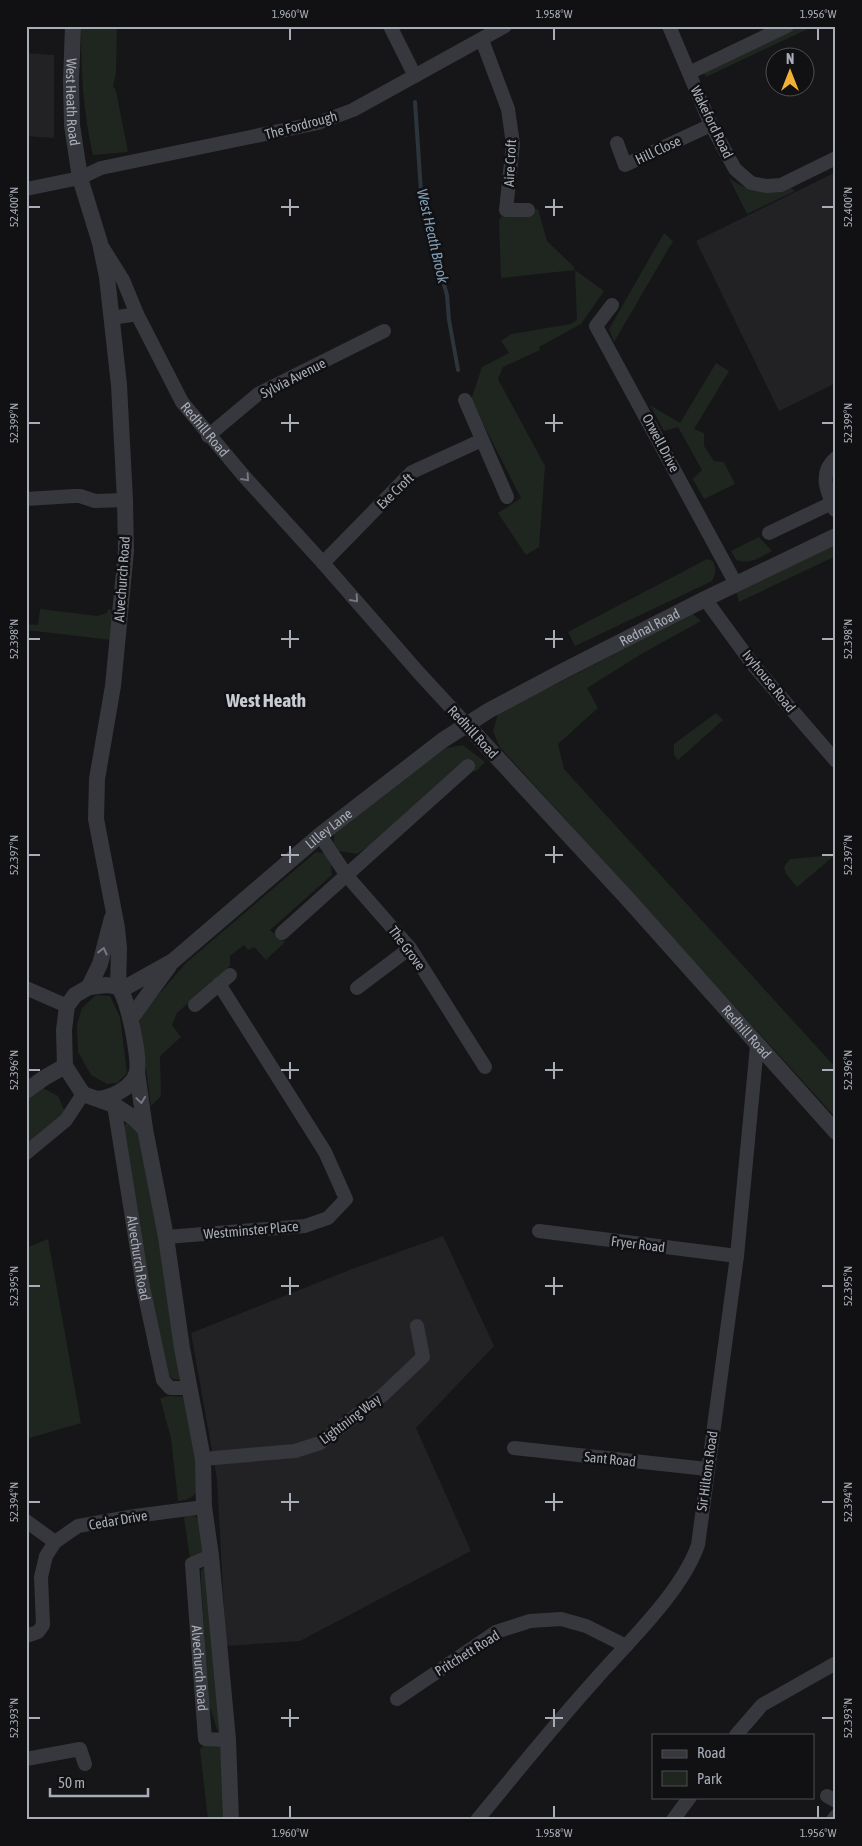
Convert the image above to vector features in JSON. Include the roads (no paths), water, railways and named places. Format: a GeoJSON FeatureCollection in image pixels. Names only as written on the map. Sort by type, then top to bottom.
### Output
{"type":"FeatureCollection","features":[{"type":"Feature","properties":{"kind":"street","name":"West Heath Road"},"geometry":{"type":"LineString","coordinates":[[73,26],[72,125],[80,178]]}},
{"type":"Feature","properties":{"kind":"street"},"geometry":{"type":"LineString","coordinates":[[390,26],[415,76]]}},
{"type":"Feature","properties":{"kind":"street","name":"The Fordrough"},"geometry":{"type":"LineString","coordinates":[[26,189],[80,178],[101,168],[318,123],[353,110],[505,26]]}},
{"type":"Feature","properties":{"kind":"street","name":"Wakeford Road"},"geometry":{"type":"LineString","coordinates":[[669,26],[711,125],[735,169],[751,183],[766,186],[781,185],[836,158]]}},
{"type":"Feature","properties":{"kind":"street"},"geometry":{"type":"LineString","coordinates":[[689,73],[787,26]]}},
{"type":"Feature","properties":{"kind":"street","name":"Aire Croft"},"geometry":{"type":"LineString","coordinates":[[482,40],[508,109],[512,136],[513,144],[506,210],[528,210]]}},
{"type":"Feature","properties":{"kind":"street","name":"Hill Close"},"geometry":{"type":"LineString","coordinates":[[617,144],[625,165],[711,125]]}},
{"type":"Feature","properties":{"kind":"street","name":"Redhill Road"},"geometry":{"type":"LineString","coordinates":[[80,178],[100,243],[123,280],[137,314],[182,402],[208,436],[419,673],[626,897],[757,1046],[836,1132]]}},
{"type":"Feature","properties":{"kind":"street","name":"Alvechurch Road"},"geometry":{"type":"LineString","coordinates":[[100,243],[107,277],[119,385],[126,551],[114,676],[97,779],[96,819],[117,928],[120,988]]}},
{"type":"Feature","properties":{"kind":"street","name":"Orwell Drive"},"geometry":{"type":"LineString","coordinates":[[612,305],[596,326],[736,584]]}},
{"type":"Feature","properties":{"kind":"street"},"geometry":{"type":"LineString","coordinates":[[112,318],[137,314]]}},
{"type":"Feature","properties":{"kind":"street","name":"Sylvia Avenue"},"geometry":{"type":"LineString","coordinates":[[208,436],[258,394],[384,331]]}},
{"type":"Feature","properties":{"kind":"street"},"geometry":{"type":"LineString","coordinates":[[465,400],[507,497]]}},
{"type":"Feature","properties":{"kind":"street","name":"Exe Croft"},"geometry":{"type":"LineString","coordinates":[[323,563],[412,472],[482,440]]}},
{"type":"Feature","properties":{"kind":"street"},"geometry":{"type":"LineString","coordinates":[[769,533],[834,507],[825,485],[826,473],[830,463],[836,458]]}},
{"type":"Feature","properties":{"kind":"street"},"geometry":{"type":"LineString","coordinates":[[26,499],[80,496],[95,502],[125,500]]}},
{"type":"Feature","properties":{"kind":"street","name":"Rednal Road"},"geometry":{"type":"LineString","coordinates":[[467,725],[488,711],[556,675],[705,599],[836,536]]}},
{"type":"Feature","properties":{"kind":"street","name":"Ivyhouse Road"},"geometry":{"type":"LineString","coordinates":[[705,599],[754,666],[836,760]]}},
{"type":"Feature","properties":{"kind":"street","name":"Lilley Lane"},"geometry":{"type":"LineString","coordinates":[[120,988],[138,981],[173,961],[320,835],[443,740],[467,725]]}},
{"type":"Feature","properties":{"kind":"street"},"geometry":{"type":"LineString","coordinates":[[282,933],[468,766]]}},
{"type":"Feature","properties":{"kind":"street","name":"The Grove"},"geometry":{"type":"LineString","coordinates":[[320,835],[347,876],[410,948],[485,1067]]}},
{"type":"Feature","properties":{"kind":"street","name":"Alvechurch Road"},"geometry":{"type":"LineString","coordinates":[[89,987],[100,964],[113,913]]}},
{"type":"Feature","properties":{"kind":"street","name":"Alvechurch Road"},"geometry":{"type":"LineString","coordinates":[[119,948],[131,976],[138,981]]}},
{"type":"Feature","properties":{"kind":"street"},"geometry":{"type":"LineString","coordinates":[[357,988],[410,948]]}},
{"type":"Feature","properties":{"kind":"street","name":"Lilley Lane"},"geometry":{"type":"LineString","coordinates":[[131,1018],[173,961]]}},
{"type":"Feature","properties":{"kind":"street","name":"Westminster Place"},"geometry":{"type":"LineString","coordinates":[[166,1238],[305,1226],[328,1218],[346,1199],[325,1152],[225,979],[195,1005]]}},
{"type":"Feature","properties":{"kind":"street"},"geometry":{"type":"LineString","coordinates":[[26,1153],[66,1120],[90,1096],[109,1097],[121,1091],[130,1083],[137,1072],[131,1018],[127,1001],[120,988],[107,985],[89,987],[75,995],[67,1006],[64,1030],[65,1066],[90,1096],[114,1105],[134,1118],[145,1129]]}},
{"type":"Feature","properties":{"kind":"street"},"geometry":{"type":"LineString","coordinates":[[26,988],[67,1006]]}},
{"type":"Feature","properties":{"kind":"street","name":"Sir Hiltons Road"},"geometry":{"type":"LineString","coordinates":[[477,1820],[594,1681],[626,1646],[686,1572],[698,1545],[737,1256],[757,1046]]}},
{"type":"Feature","properties":{"kind":"street"},"geometry":{"type":"LineString","coordinates":[[26,1091],[65,1066]]}},
{"type":"Feature","properties":{"kind":"street","name":"Alvechurch Road"},"geometry":{"type":"LineString","coordinates":[[137,1072],[145,1129],[166,1238],[189,1388],[203,1459],[204,1507],[211,1556],[228,1740],[231,1820]]}},
{"type":"Feature","properties":{"kind":"street","name":"Alvechurch Road"},"geometry":{"type":"LineString","coordinates":[[114,1105],[143,1287],[162,1380],[170,1388],[189,1388]]}},
{"type":"Feature","properties":{"kind":"street","name":"Fryer Road"},"geometry":{"type":"LineString","coordinates":[[539,1231],[737,1256]]}},
{"type":"Feature","properties":{"kind":"street","name":"Lightning Way"},"geometry":{"type":"LineString","coordinates":[[203,1459],[295,1451],[320,1443],[383,1394],[422,1357],[417,1326]]}},
{"type":"Feature","properties":{"kind":"street","name":"Sant Road"},"geometry":{"type":"LineString","coordinates":[[514,1448],[707,1469]]}},
{"type":"Feature","properties":{"kind":"street","name":"Cedar Drive"},"geometry":{"type":"LineString","coordinates":[[26,1636],[38,1632],[44,1625],[41,1577],[46,1556],[55,1542],[78,1526],[134,1516],[204,1507]]}},
{"type":"Feature","properties":{"kind":"street"},"geometry":{"type":"LineString","coordinates":[[26,1522],[55,1542]]}},
{"type":"Feature","properties":{"kind":"street","name":"Alvechurch Road"},"geometry":{"type":"LineString","coordinates":[[211,1556],[192,1564],[205,1739],[228,1740]]}},
{"type":"Feature","properties":{"kind":"street","name":"Pritchett Road"},"geometry":{"type":"LineString","coordinates":[[397,1699],[496,1632],[530,1621],[561,1619],[586,1626],[626,1646]]}},
{"type":"Feature","properties":{"kind":"street"},"geometry":{"type":"LineString","coordinates":[[737,1734],[762,1705],[836,1663]]}},
{"type":"Feature","properties":{"kind":"street"},"geometry":{"type":"LineString","coordinates":[[26,1759],[80,1749],[84,1764]]}},
{"type":"Feature","properties":{"kind":"street"},"geometry":{"type":"LineString","coordinates":[[673,1820],[689,1798]]}},
{"type":"Feature","properties":{"kind":"street"},"geometry":{"type":"LineString","coordinates":[[833,1820],[836,1816]]}},
{"type":"Feature","properties":{"kind":"waterway","name":"West Heath Brook"},"geometry":{"type":"LineString","coordinates":[[415,102],[421,192],[431,221],[435,252],[447,295],[449,320],[458,370]]}},
{"type":"Feature","properties":{"kind":"district","name":"West Heath"},"geometry":{"type":"Point","coordinates":[266,700]}}]}
